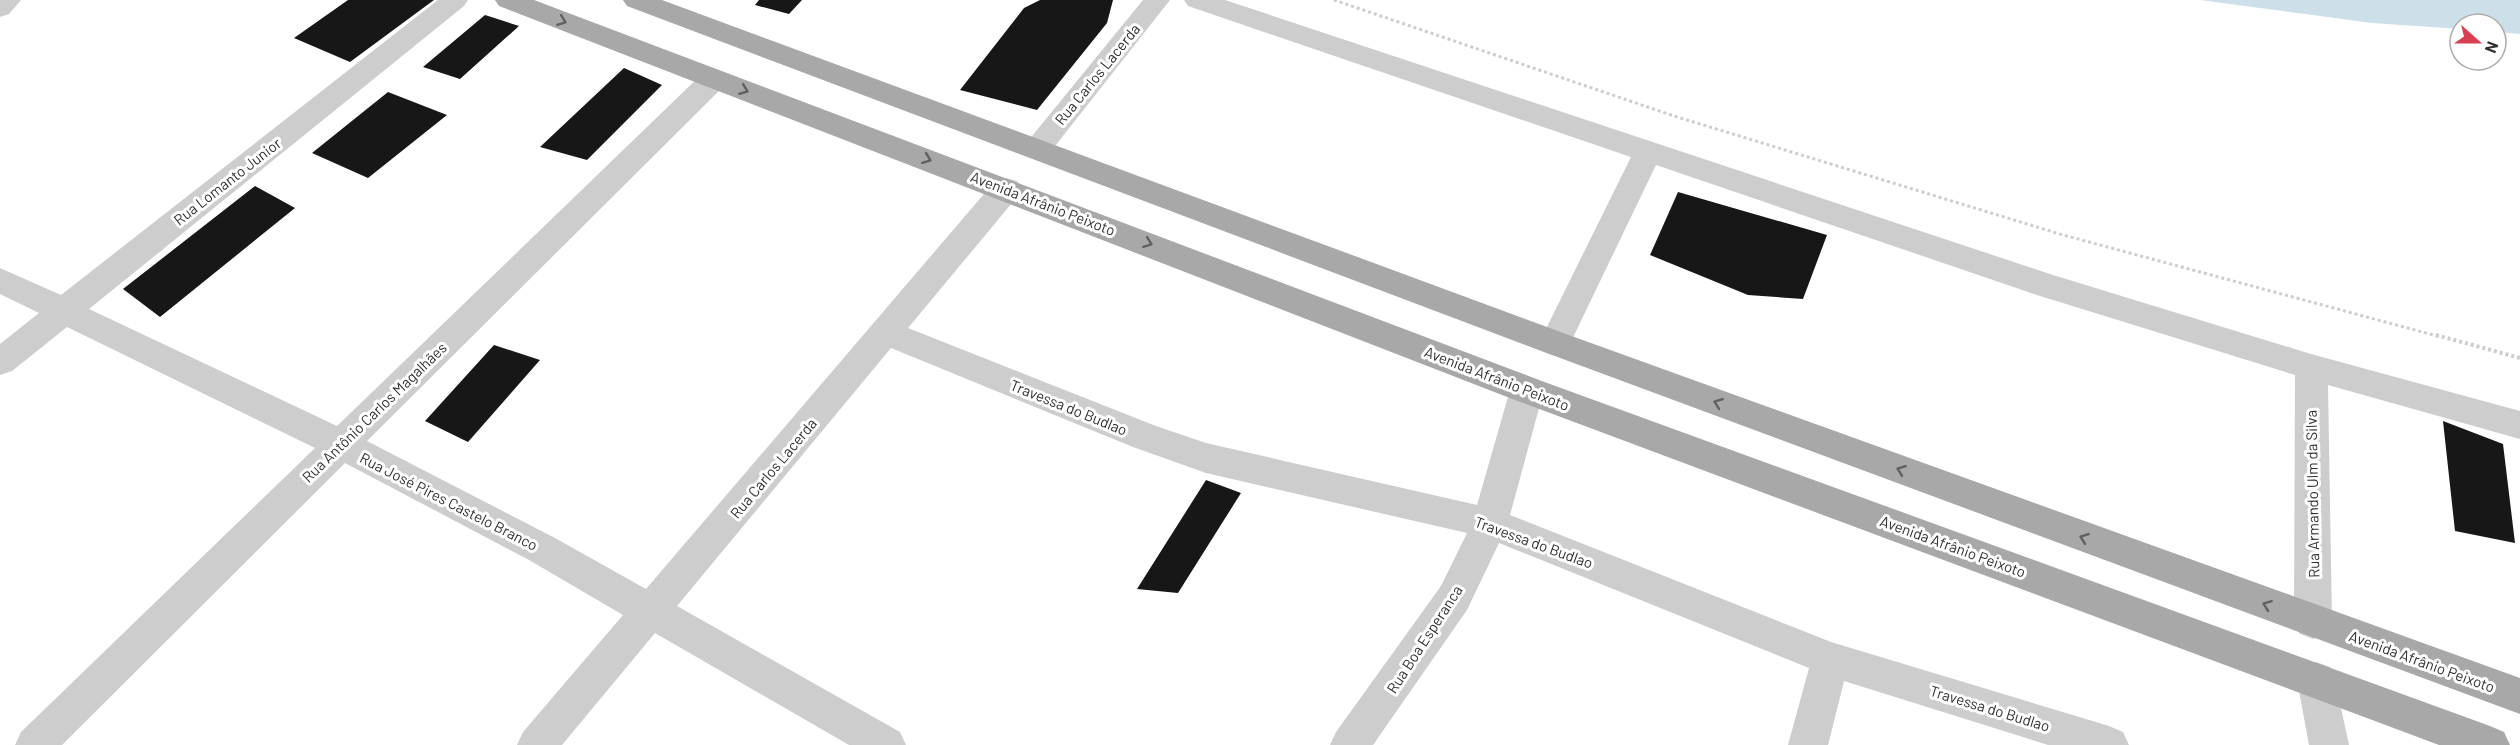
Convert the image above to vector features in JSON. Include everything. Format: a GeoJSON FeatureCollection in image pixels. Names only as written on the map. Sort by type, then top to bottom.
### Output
{"type":"FeatureCollection","features":[{"type":"Feature","properties":{"kind":"main road","name":"Avenida Afrânio Peixoto"},"geometry":{"type":"LineString","coordinates":[[508,0],[1527,390],[2490,745]]}},
{"type":"Feature","properties":{"kind":"main road","name":"Avenida Afrânio Peixoto"},"geometry":{"type":"LineString","coordinates":[[636,0],[1038,148],[1555,343],[2520,696]]}},
{"type":"Feature","properties":{"kind":"street"},"geometry":{"type":"LineString","coordinates":[[0,8],[8,0]]}},
{"type":"Feature","properties":{"kind":"street","name":"Rua Lomanto Junior"},"geometry":{"type":"LineString","coordinates":[[0,362],[455,0]]}},
{"type":"Feature","properties":{"kind":"street","name":"Rua Carlos Lacerda"},"geometry":{"type":"LineString","coordinates":[[1038,148],[1157,0]]}},
{"type":"Feature","properties":{"kind":"street"},"geometry":{"type":"LineString","coordinates":[[1197,0],[2048,286],[2311,366],[2520,425]]}},
{"type":"Feature","properties":{"kind":"street","name":"Rua Antônio Carlos Magalhães"},"geometry":{"type":"LineString","coordinates":[[35,745],[714,79]]}},
{"type":"Feature","properties":{"kind":"street"},"geometry":{"type":"LineString","coordinates":[[1555,343],[1648,151]]}},
{"type":"Feature","properties":{"kind":"street","name":"Rua Carlos Lacerda"},"geometry":{"type":"LineString","coordinates":[[537,745],[887,333],[1006,189]]}},
{"type":"Feature","properties":{"kind":"street","name":"Rua José Pires Castelo Branco"},"geometry":{"type":"LineString","coordinates":[[0,280],[341,444],[542,549],[886,745]]}},
{"type":"Feature","properties":{"kind":"street","name":"Travessa do Budlao"},"geometry":{"type":"LineString","coordinates":[[887,333],[1145,437],[1206,458],[1490,523],[1830,659],[2109,745]]}},
{"type":"Feature","properties":{"kind":"street","name":"Rua Armando Ulm da Silva"},"geometry":{"type":"LineString","coordinates":[[2311,366],[2313,622]]}},
{"type":"Feature","properties":{"kind":"street","name":"Rua Boa Esperanca"},"geometry":{"type":"LineString","coordinates":[[1350,745],[1454,598],[1490,523],[1527,390]]}},
{"type":"Feature","properties":{"kind":"street"},"geometry":{"type":"LineString","coordinates":[[1808,745],[1830,659]]}},
{"type":"Feature","properties":{"kind":"street"},"geometry":{"type":"LineString","coordinates":[[2316,681],[2329,745]]}},
{"type":"Feature","properties":{"kind":"path"},"geometry":{"type":"LineString","coordinates":[[1334,0],[1674,116],[2063,235],[2520,358]]}},
{"type":"Feature","properties":{"kind":"water"},"geometry":{"type":"Polygon","coordinates":[[[2200,0],[2520,0],[2520,34],[2508,33],[2508,12],[2448,12],[2448,28],[2372,23],[2200,0]]]}},
{"type":"Feature","properties":{"kind":"building"},"geometry":{"type":"Polygon","coordinates":[[[348,0],[434,0],[350,62],[294,38],[348,0]]]}},
{"type":"Feature","properties":{"kind":"building"},"geometry":{"type":"Polygon","coordinates":[[[759,0],[802,0],[789,14],[755,5],[759,0]]]}},
{"type":"Feature","properties":{"kind":"building"},"geometry":{"type":"Polygon","coordinates":[[[1040,0],[1113,0],[1107,23],[1037,110],[960,90],[1024,8],[1040,0]]]}},
{"type":"Feature","properties":{"kind":"building"},"geometry":{"type":"Polygon","coordinates":[[[485,15],[519,26],[460,79],[423,67],[485,15]]]}},
{"type":"Feature","properties":{"kind":"building"},"geometry":{"type":"Polygon","coordinates":[[[624,68],[662,85],[587,160],[540,147],[624,68]]]}},
{"type":"Feature","properties":{"kind":"building"},"geometry":{"type":"Polygon","coordinates":[[[388,92],[447,115],[368,178],[312,153],[388,92]]]}},
{"type":"Feature","properties":{"kind":"building"},"geometry":{"type":"Polygon","coordinates":[[[255,186],[295,208],[160,317],[123,289],[255,186]]]}},
{"type":"Feature","properties":{"kind":"building"},"geometry":{"type":"Polygon","coordinates":[[[1678,192],[1827,235],[1803,299],[1748,295],[1650,255],[1678,192]]]}},
{"type":"Feature","properties":{"kind":"building"},"geometry":{"type":"Polygon","coordinates":[[[494,345],[540,360],[468,442],[425,421],[494,345]]]}},
{"type":"Feature","properties":{"kind":"building"},"geometry":{"type":"Polygon","coordinates":[[[2443,421],[2503,444],[2515,543],[2455,531],[2443,421]]]}},
{"type":"Feature","properties":{"kind":"building"},"geometry":{"type":"Polygon","coordinates":[[[1206,480],[1241,493],[1178,593],[1137,589],[1206,480]]]}}]}
